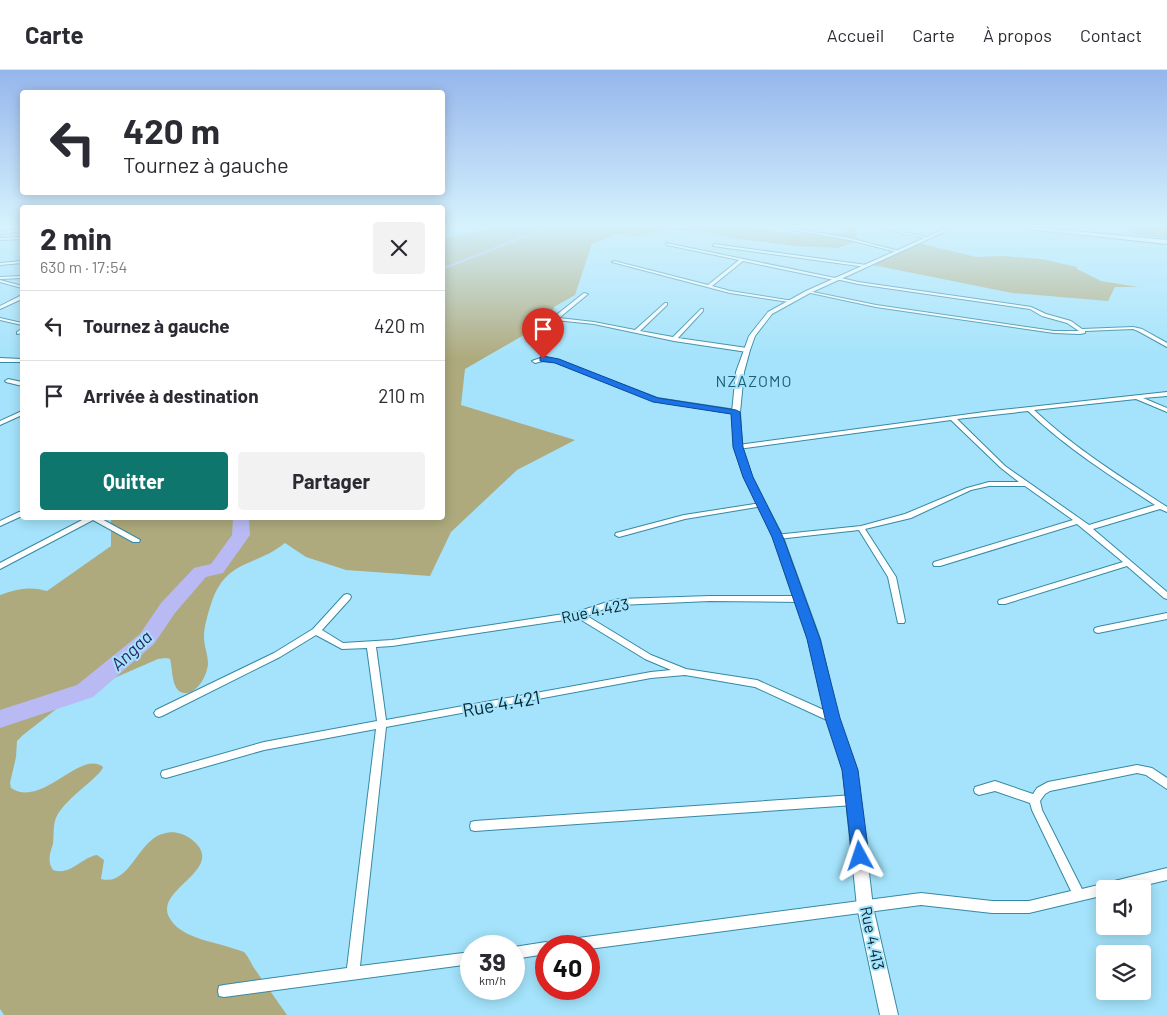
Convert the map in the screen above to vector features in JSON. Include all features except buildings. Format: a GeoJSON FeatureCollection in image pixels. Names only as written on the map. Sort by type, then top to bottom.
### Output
{"type":"FeatureCollection","features":[{"type":"Feature","properties":{"kind":"street"},"geometry":{"type":"LineString","coordinates":[[650,271],[730,292],[787,302]]}},
{"type":"Feature","properties":{"kind":"street"},"geometry":{"type":"LineString","coordinates":[[709,286],[728,271]]}},
{"type":"Feature","properties":{"kind":"street"},"geometry":{"type":"LineString","coordinates":[[797,271],[858,283],[1032,308],[1044,315],[1069,322],[1083,332]]}},
{"type":"Feature","properties":{"kind":"street","name":"Rue 4.413"},"geometry":{"type":"LineString","coordinates":[[854,271],[787,302],[766,317],[752,336],[746,350],[740,372],[736,412],[738,447],[761,505],[778,537],[814,639],[832,718],[850,770],[865,907],[889,1015]]}},
{"type":"Feature","properties":{"kind":"street"},"geometry":{"type":"LineString","coordinates":[[0,279],[20,277]]}},
{"type":"Feature","properties":{"kind":"street"},"geometry":{"type":"LineString","coordinates":[[0,279],[20,285]]}},
{"type":"Feature","properties":{"kind":"street"},"geometry":{"type":"LineString","coordinates":[[808,292],[842,300],[1054,332],[1133,328],[1167,345]]}},
{"type":"Feature","properties":{"kind":"street"},"geometry":{"type":"LineString","coordinates":[[586,294],[556,318],[746,350]]}},
{"type":"Feature","properties":{"kind":"street"},"geometry":{"type":"LineString","coordinates":[[0,308],[20,298]]}},
{"type":"Feature","properties":{"kind":"street"},"geometry":{"type":"LineString","coordinates":[[637,331],[665,304]]}},
{"type":"Feature","properties":{"kind":"street"},"geometry":{"type":"LineString","coordinates":[[674,339],[701,310]]}},
{"type":"Feature","properties":{"kind":"street"},"geometry":{"type":"LineString","coordinates":[[0,319],[20,324]]}},
{"type":"Feature","properties":{"kind":"street"},"geometry":{"type":"LineString","coordinates":[[534,361],[543,359],[556,360],[656,400],[736,412]]}},
{"type":"Feature","properties":{"kind":"street"},"geometry":{"type":"LineString","coordinates":[[0,360],[20,361]]}},
{"type":"Feature","properties":{"kind":"street"},"geometry":{"type":"LineString","coordinates":[[8,381],[20,384]]}},
{"type":"Feature","properties":{"kind":"street"},"geometry":{"type":"LineString","coordinates":[[738,447],[952,418],[1167,394]]}},
{"type":"Feature","properties":{"kind":"street"},"geometry":{"type":"LineString","coordinates":[[1135,398],[1167,410]]}},
{"type":"Feature","properties":{"kind":"street"},"geometry":{"type":"LineString","coordinates":[[1029,409],[1046,425],[1090,458],[1164,508]]}},
{"type":"Feature","properties":{"kind":"street"},"geometry":{"type":"LineString","coordinates":[[0,423],[20,414]]}},
{"type":"Feature","properties":{"kind":"street"},"geometry":{"type":"LineString","coordinates":[[952,418],[1003,467],[1024,484],[1078,520],[1167,596]]}},
{"type":"Feature","properties":{"kind":"street"},"geometry":{"type":"LineString","coordinates":[[778,537],[862,528],[908,516],[968,489],[989,484],[1024,484]]}},
{"type":"Feature","properties":{"kind":"street"},"geometry":{"type":"LineString","coordinates":[[619,535],[684,517],[761,505]]}},
{"type":"Feature","properties":{"kind":"street"},"geometry":{"type":"LineString","coordinates":[[1088,528],[1164,508]]}},
{"type":"Feature","properties":{"kind":"street"},"geometry":{"type":"LineString","coordinates":[[0,524],[20,515]]}},
{"type":"Feature","properties":{"kind":"street"},"geometry":{"type":"LineString","coordinates":[[0,566],[87,520]]}},
{"type":"Feature","properties":{"kind":"street"},"geometry":{"type":"LineString","coordinates":[[100,520],[136,540]]}},
{"type":"Feature","properties":{"kind":"street"},"geometry":{"type":"LineString","coordinates":[[937,564],[1078,520]]}},
{"type":"Feature","properties":{"kind":"street"},"geometry":{"type":"LineString","coordinates":[[862,528],[892,576],[901,621]]}},
{"type":"Feature","properties":{"kind":"street"},"geometry":{"type":"LineString","coordinates":[[1002,602],[1128,562]]}},
{"type":"Feature","properties":{"kind":"street"},"geometry":{"type":"LineString","coordinates":[[159,713],[277,655],[316,631],[346,597]]}},
{"type":"Feature","properties":{"kind":"street","name":"Rue 4.423"},"geometry":{"type":"LineString","coordinates":[[316,631],[342,646],[392,643],[581,616],[591,609],[616,602],[742,598],[800,599]]}},
{"type":"Feature","properties":{"kind":"street"},"geometry":{"type":"LineString","coordinates":[[581,616],[648,657],[685,672]]}},
{"type":"Feature","properties":{"kind":"street"},"geometry":{"type":"LineString","coordinates":[[1098,630],[1167,616]]}},
{"type":"Feature","properties":{"kind":"street"},"geometry":{"type":"LineString","coordinates":[[353,974],[382,724],[372,644]]}},
{"type":"Feature","properties":{"kind":"street","name":"Rue 4.421"},"geometry":{"type":"LineString","coordinates":[[166,774],[264,746],[652,676],[685,672],[756,684],[832,718]]}},
{"type":"Feature","properties":{"kind":"street"},"geometry":{"type":"LineString","coordinates":[[1078,894],[1037,810],[1035,800],[1041,791],[1048,787],[1137,769],[1148,771],[1167,784]]}},
{"type":"Feature","properties":{"kind":"street"},"geometry":{"type":"LineString","coordinates":[[979,790],[995,786],[1035,800]]}},
{"type":"Feature","properties":{"kind":"street"},"geometry":{"type":"LineString","coordinates":[[475,826],[854,800]]}},
{"type":"Feature","properties":{"kind":"street"},"geometry":{"type":"LineString","coordinates":[[600,941],[921,899],[992,907],[1029,907],[1167,874]]}},
{"type":"Feature","properties":{"kind":"street"},"geometry":{"type":"LineString","coordinates":[[224,990],[460,959]]}},
{"type":"Feature","properties":{"kind":"shaded area"},"geometry":{"type":"Polygon","coordinates":[[[445,271],[583,271],[575,295],[554,307],[548,321],[465,369],[461,405],[575,440],[517,470],[451,532],[430,576],[346,570],[306,557],[285,543],[274,551],[233,571],[217,589],[206,620],[204,640],[208,661],[207,668],[202,682],[191,692],[182,693],[175,686],[170,659],[158,659],[73,696],[17,741],[16,757],[10,783],[11,788],[23,792],[35,791],[48,786],[83,766],[94,764],[103,767],[58,813],[54,824],[50,857],[53,870],[65,871],[85,859],[97,855],[104,860],[101,879],[111,879],[120,876],[156,836],[172,832],[188,837],[201,850],[202,860],[197,869],[172,897],[167,907],[169,917],[174,924],[187,934],[244,952],[287,1015],[4,1015],[0,1009],[0,595],[24,589],[47,591],[111,546],[111,520],[445,520],[445,271]]]}},
{"type":"Feature","properties":{"kind":"shaded area"},"geometry":{"type":"Polygon","coordinates":[[[903,271],[1081,271],[1101,281],[1138,287],[1115,287],[1108,301],[1012,293],[903,271]]]}},
{"type":"Feature","properties":{"kind":"waterway","name":"Angaa"},"geometry":{"type":"LineString","coordinates":[[0,719],[85,691],[147,639],[168,608],[200,572],[217,569],[241,535],[241,520]]}},
{"type":"Feature","properties":{"kind":"district","name":"NZAZOMO"},"geometry":{"type":"Point","coordinates":[754,380]}},
{"type":"Feature","properties":{"kind":"route"},"geometry":{"type":"LineString","coordinates":[[543,359],[556,360],[656,400],[736,412],[738,447],[748,477],[778,537],[814,639],[832,718],[850,770],[860,856]]}}]}
